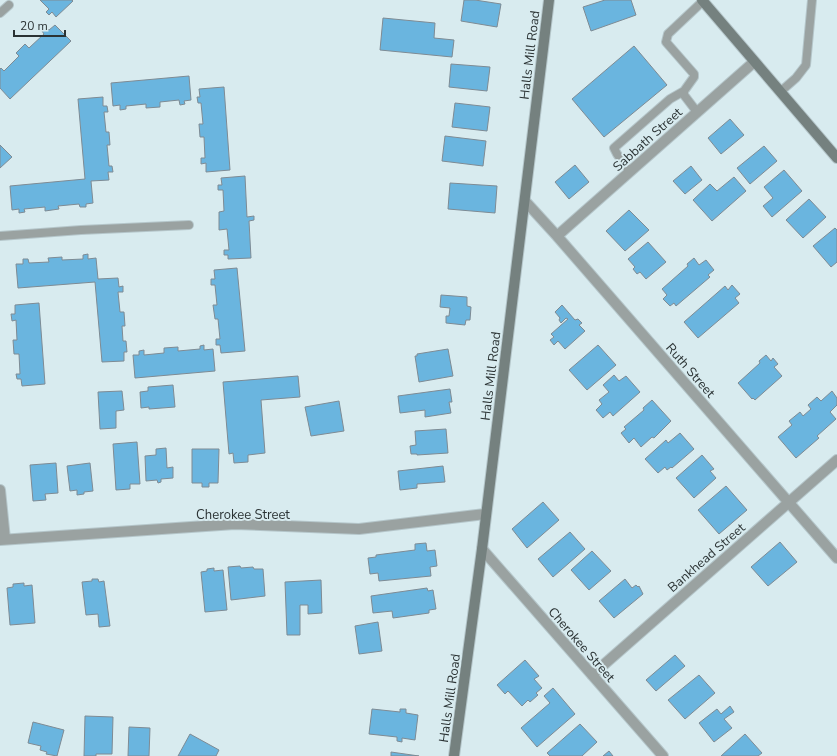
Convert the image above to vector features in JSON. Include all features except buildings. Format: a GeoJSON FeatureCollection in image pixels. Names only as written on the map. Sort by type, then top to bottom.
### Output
{"type":"FeatureCollection","features":[{"type":"Feature","properties":{"kind":"street","name":"Halls Mill Road"},"geometry":{"type":"LineString","coordinates":[[454,756],[482,549],[548,0]]}},
{"type":"Feature","properties":{"kind":"street"},"geometry":{"type":"LineString","coordinates":[[702,0],[837,158]]}},
{"type":"Feature","properties":{"kind":"street","name":"Sabbath Street"},"geometry":{"type":"LineString","coordinates":[[557,236],[754,62]]}},
{"type":"Feature","properties":{"kind":"street","name":"Ruth Street"},"geometry":{"type":"LineString","coordinates":[[525,201],[837,558]]}},
{"type":"Feature","properties":{"kind":"street","name":"Bankhead Street"},"geometry":{"type":"LineString","coordinates":[[592,675],[837,460]]}},
{"type":"Feature","properties":{"kind":"street"},"geometry":{"type":"LineString","coordinates":[[0,490],[2,540]]}},
{"type":"Feature","properties":{"kind":"street","name":"Cherokee Street"},"geometry":{"type":"LineString","coordinates":[[2,540],[235,524],[360,529],[485,514]]}},
{"type":"Feature","properties":{"kind":"street","name":"Cherokee Street"},"geometry":{"type":"LineString","coordinates":[[482,549],[663,756]]}},
{"type":"Feature","properties":{"kind":"lane"},"geometry":{"type":"LineString","coordinates":[[630,172],[614,148],[670,99],[684,91],[694,77],[694,74],[666,42],[666,38],[668,34],[702,0]]}},
{"type":"Feature","properties":{"kind":"lane"},"geometry":{"type":"LineString","coordinates":[[780,92],[796,78],[806,65],[812,0]]}},
{"type":"Feature","properties":{"kind":"lane"},"geometry":{"type":"LineString","coordinates":[[0,14],[10,5]]}},
{"type":"Feature","properties":{"kind":"lane"},"geometry":{"type":"LineString","coordinates":[[684,91],[685,98],[697,112]]}},
{"type":"Feature","properties":{"kind":"lane"},"geometry":{"type":"LineString","coordinates":[[0,236],[81,230],[189,225]]}}]}
